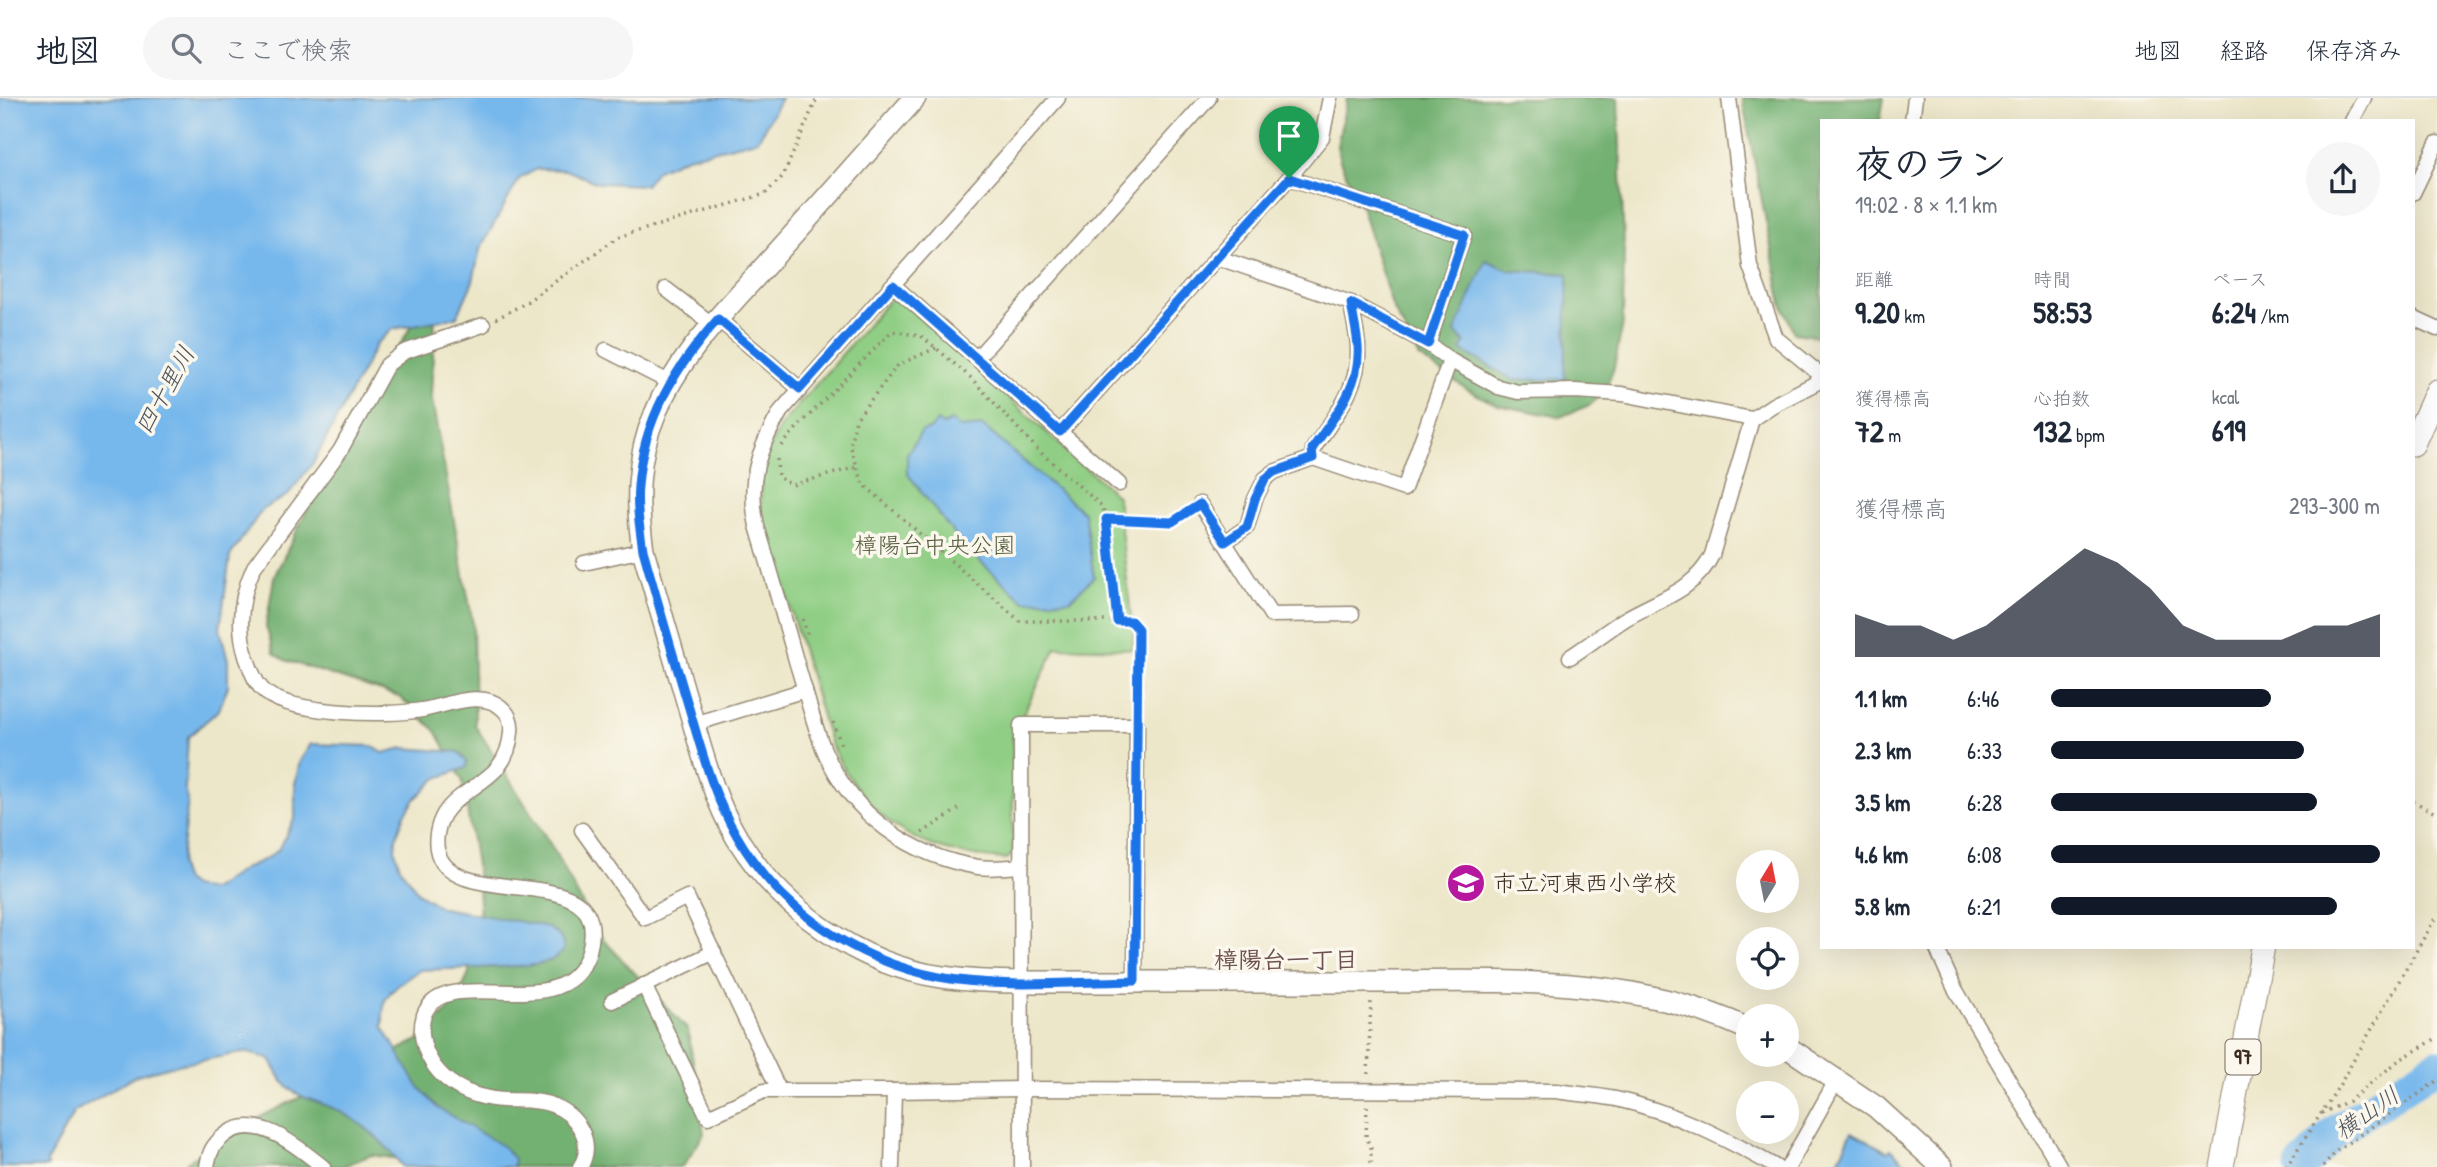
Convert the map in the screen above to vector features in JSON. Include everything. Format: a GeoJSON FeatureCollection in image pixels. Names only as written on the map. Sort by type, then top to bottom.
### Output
{"type":"FeatureCollection","features":[{"type":"Feature","properties":{"kind":"main road"},"geometry":{"type":"LineString","coordinates":[[2415,440],[2437,391]]}},
{"type":"Feature","properties":{"kind":"main road","name":"97"},"geometry":{"type":"LineString","coordinates":[[2222,1167],[2263,949]]}},
{"type":"Feature","properties":{"kind":"street"},"geometry":{"type":"LineString","coordinates":[[915,98],[716,322],[669,382],[654,416],[643,454],[638,485],[638,516],[643,550],[717,796],[737,837],[762,872],[792,905],[831,934],[864,953],[901,967],[940,977],[1022,982],[1531,982],[1615,989],[1675,1002],[1736,1025]]}},
{"type":"Feature","properties":{"kind":"street"},"geometry":{"type":"LineString","coordinates":[[1060,432],[1289,178],[1322,137],[1330,98]]}},
{"type":"Feature","properties":{"kind":"street"},"geometry":{"type":"LineString","coordinates":[[1729,98],[1749,266],[1776,338],[1820,376]]}},
{"type":"Feature","properties":{"kind":"street"},"geometry":{"type":"LineString","coordinates":[[1912,119],[1915,98]]}},
{"type":"Feature","properties":{"kind":"street"},"geometry":{"type":"LineString","coordinates":[[2354,119],[2364,98]]}},
{"type":"Feature","properties":{"kind":"street"},"geometry":{"type":"LineString","coordinates":[[977,358],[1205,99]]}},
{"type":"Feature","properties":{"kind":"street"},"geometry":{"type":"LineString","coordinates":[[1021,866],[981,867],[946,859],[902,841],[867,814],[841,781],[824,750],[805,690],[753,508],[753,483],[759,453],[781,411],[1050,101]]}},
{"type":"Feature","properties":{"kind":"street"},"geometry":{"type":"LineString","coordinates":[[2415,188],[2437,143]]}},
{"type":"Feature","properties":{"kind":"street"},"geometry":{"type":"LineString","coordinates":[[1289,178],[1464,235],[1428,344]]}},
{"type":"Feature","properties":{"kind":"street"},"geometry":{"type":"LineString","coordinates":[[1216,257],[1351,303],[1428,344],[1450,360],[1498,387],[1517,392],[1575,391],[1622,394],[1752,419],[1820,379]]}},
{"type":"Feature","properties":{"kind":"street"},"geometry":{"type":"LineString","coordinates":[[893,285],[1119,484]]}},
{"type":"Feature","properties":{"kind":"street"},"geometry":{"type":"LineString","coordinates":[[666,289],[716,322],[800,389]]}},
{"type":"Feature","properties":{"kind":"street"},"geometry":{"type":"LineString","coordinates":[[1313,458],[1312,449],[1348,398],[1355,379],[1358,349],[1351,303]]}},
{"type":"Feature","properties":{"kind":"street"},"geometry":{"type":"LineString","coordinates":[[2415,319],[2437,330]]}},
{"type":"Feature","properties":{"kind":"street"},"geometry":{"type":"LineString","coordinates":[[484,325],[404,352],[387,365],[340,451],[254,567],[245,586],[242,635],[252,674],[261,689],[272,698],[289,704],[317,710],[398,712],[484,699],[494,702],[509,716],[512,727],[505,755],[484,782],[449,807],[440,820],[437,850],[442,863],[465,880],[551,893],[577,903],[591,924],[588,956],[580,971],[571,980],[553,988],[531,992],[474,991],[443,996],[426,1010],[421,1033],[424,1048],[439,1074],[470,1094],[500,1100],[550,1104],[560,1108],[585,1136],[588,1147],[580,1167]]}},
{"type":"Feature","properties":{"kind":"street"},"geometry":{"type":"LineString","coordinates":[[607,350],[669,382]]}},
{"type":"Feature","properties":{"kind":"street"},"geometry":{"type":"LineString","coordinates":[[1225,542],[1247,527],[1255,499],[1265,479],[1274,472],[1313,458],[1404,489],[1450,360]]}},
{"type":"Feature","properties":{"kind":"street"},"geometry":{"type":"LineString","coordinates":[[1570,657],[1625,619],[1694,582],[1705,570],[1712,555],[1752,419]]}},
{"type":"Feature","properties":{"kind":"street"},"geometry":{"type":"LineString","coordinates":[[1200,504],[1271,615],[1352,614]]}},
{"type":"Feature","properties":{"kind":"street"},"geometry":{"type":"LineString","coordinates":[[584,563],[643,550]]}},
{"type":"Feature","properties":{"kind":"street"},"geometry":{"type":"LineString","coordinates":[[694,724],[805,690]]}},
{"type":"Feature","properties":{"kind":"street"},"geometry":{"type":"LineString","coordinates":[[1022,1167],[1021,725],[1137,725],[1135,981]]}},
{"type":"Feature","properties":{"kind":"street"},"geometry":{"type":"LineString","coordinates":[[582,830],[645,918],[687,897],[779,1090]]}},
{"type":"Feature","properties":{"kind":"street"},"geometry":{"type":"LineString","coordinates":[[1937,949],[1954,988],[2060,1167]]}},
{"type":"Feature","properties":{"kind":"street"},"geometry":{"type":"LineString","coordinates":[[612,1001],[714,952]]}},
{"type":"Feature","properties":{"kind":"street"},"geometry":{"type":"LineString","coordinates":[[644,985],[708,1117],[764,1091],[779,1090],[1556,1091],[1614,1099],[1683,1120],[1718,1135],[1776,1167]]}},
{"type":"Feature","properties":{"kind":"street"},"geometry":{"type":"LineString","coordinates":[[1799,1055],[1876,1107],[1942,1167]]}},
{"type":"Feature","properties":{"kind":"street"},"geometry":{"type":"LineString","coordinates":[[1788,1167],[1838,1079]]}},
{"type":"Feature","properties":{"kind":"street"},"geometry":{"type":"LineString","coordinates":[[892,1167],[894,1091]]}},
{"type":"Feature","properties":{"kind":"street"},"geometry":{"type":"LineString","coordinates":[[206,1167],[209,1153],[216,1142],[237,1128],[267,1130],[283,1138],[323,1167]]}},
{"type":"Feature","properties":{"kind":"path"},"geometry":{"type":"LineString","coordinates":[[484,325],[525,303],[618,237],[765,194],[783,176],[817,98]]}},
{"type":"Feature","properties":{"kind":"path"},"geometry":{"type":"LineString","coordinates":[[857,467],[792,485],[778,477],[776,462],[780,448],[792,433],[892,331],[921,336],[970,377],[1040,452],[1103,507],[1117,621]]}},
{"type":"Feature","properties":{"kind":"path"},"geometry":{"type":"LineString","coordinates":[[936,348],[898,365],[856,419],[850,445],[863,484],[1020,621],[1131,621],[1138,629],[1137,725]]}},
{"type":"Feature","properties":{"kind":"path"},"geometry":{"type":"LineString","coordinates":[[1106,519],[1172,522],[1200,504]]}},
{"type":"Feature","properties":{"kind":"path"},"geometry":{"type":"LineString","coordinates":[[803,619],[809,643]]}},
{"type":"Feature","properties":{"kind":"path"},"geometry":{"type":"LineString","coordinates":[[830,715],[842,748]]}},
{"type":"Feature","properties":{"kind":"path"},"geometry":{"type":"LineString","coordinates":[[2415,802],[2437,814]]}},
{"type":"Feature","properties":{"kind":"path"},"geometry":{"type":"LineString","coordinates":[[915,828],[923,833],[962,806]]}},
{"type":"Feature","properties":{"kind":"path"},"geometry":{"type":"LineString","coordinates":[[2286,1167],[2322,1114],[2437,915]]}},
{"type":"Feature","properties":{"kind":"path"},"geometry":{"type":"LineString","coordinates":[[1371,1167],[1371,1147],[1366,1138],[1372,982]]}},
{"type":"Feature","properties":{"kind":"path"},"geometry":{"type":"LineString","coordinates":[[2322,1114],[2349,1101],[2398,1061],[2437,1038]]}},
{"type":"Feature","properties":{"kind":"path"},"geometry":{"type":"LineString","coordinates":[[2323,1167],[2337,1151],[2437,1081]]}},
{"type":"Feature","properties":{"kind":"green space"},"geometry":{"type":"Polygon","coordinates":[[[1347,98],[1618,98],[1624,246],[1623,322],[1614,368],[1604,393],[1590,405],[1560,417],[1497,405],[1468,390],[1420,358],[1392,306],[1361,206],[1340,161],[1337,146],[1347,98]]]}},
{"type":"Feature","properties":{"kind":"green space"},"geometry":{"type":"Polygon","coordinates":[[[1742,98],[1884,98],[1880,119],[1820,119],[1820,337],[1794,333],[1782,304],[1742,98]]]}},
{"type":"Feature","properties":{"kind":"green space"},"geometry":{"type":"Polygon","coordinates":[[[437,277],[431,395],[473,624],[475,725],[552,847],[599,935],[688,1030],[704,1134],[680,1167],[459,1167],[371,1155],[341,1167],[183,1167],[188,1161],[264,1115],[417,1041],[455,1004],[468,976],[480,919],[477,871],[462,779],[436,731],[400,697],[285,660],[274,653],[266,626],[274,577],[314,496],[437,277]]]}},
{"type":"Feature","properties":{"kind":"green space","name":"樟陽台中央公園"},"geometry":{"type":"Polygon","coordinates":[[[890,299],[899,299],[1117,496],[1133,649],[1056,647],[1013,735],[1013,853],[1007,859],[975,856],[922,842],[900,830],[880,814],[845,771],[830,743],[761,510],[761,485],[766,454],[781,425],[890,299]]]}},
{"type":"Feature","properties":{"kind":"water","name":"四十里川"},"geometry":{"type":"Polygon","coordinates":[[[0,98],[781,98],[758,140],[687,157],[657,170],[645,185],[598,183],[566,170],[537,169],[519,179],[480,249],[473,281],[457,317],[393,329],[377,343],[313,463],[288,495],[262,510],[230,556],[220,629],[228,660],[228,686],[219,710],[188,737],[185,789],[188,800],[180,865],[185,881],[192,887],[212,890],[278,850],[295,818],[295,784],[300,761],[311,744],[372,746],[383,753],[403,748],[459,752],[467,762],[466,768],[437,778],[416,798],[405,814],[396,838],[395,850],[400,867],[419,894],[442,908],[544,926],[561,938],[563,951],[551,960],[527,966],[420,970],[399,984],[385,1000],[383,1027],[417,1085],[438,1108],[504,1147],[514,1159],[513,1167],[403,1167],[382,1142],[356,1121],[291,1090],[271,1060],[246,1052],[137,1075],[74,1112],[47,1161],[48,1167],[0,1167],[0,98]]]}},
{"type":"Feature","properties":{"kind":"water"},"geometry":{"type":"Polygon","coordinates":[[[1486,260],[1509,270],[1568,274],[1565,379],[1514,380],[1461,350],[1465,343],[1455,332],[1486,260]]]}},
{"type":"Feature","properties":{"kind":"water"},"geometry":{"type":"Polygon","coordinates":[[[937,421],[943,425],[952,421],[960,428],[983,426],[1084,513],[1094,577],[1070,600],[1024,601],[964,547],[907,473],[907,454],[922,431],[931,429],[937,421]]]}},
{"type":"Feature","properties":{"kind":"water"},"geometry":{"type":"Polygon","coordinates":[[[1852,1132],[1888,1152],[1891,1149],[1910,1167],[1835,1167],[1852,1132]]]}},
{"type":"Feature","properties":{"kind":"waterway","name":"横山川"},"geometry":{"type":"LineString","coordinates":[[2301,1167],[2335,1132],[2437,1065]]}},
{"type":"Feature","properties":{"kind":"place","name":"市立河東西小学校"},"geometry":{"type":"Point","coordinates":[1466,883]}},
{"type":"Feature","properties":{"kind":"district","name":"樟陽台一丁目"},"geometry":{"type":"Point","coordinates":[1286,960]}},
{"type":"Feature","properties":{"kind":"route"},"geometry":{"type":"LineString","coordinates":[[1289,178],[1464,235],[1428,344],[1351,303],[1358,349],[1355,379],[1348,398],[1312,449],[1313,458],[1274,472],[1265,479],[1255,499],[1247,527],[1225,542],[1200,504],[1172,522],[1106,519],[1117,621],[1131,621],[1138,629],[1135,981],[1022,982],[940,977],[901,967],[864,953],[831,934],[792,905],[762,872],[737,837],[706,767],[643,550],[638,516],[638,485],[643,454],[654,416],[669,382],[718,319],[800,389],[893,285],[1060,432],[1289,178]]}}]}
